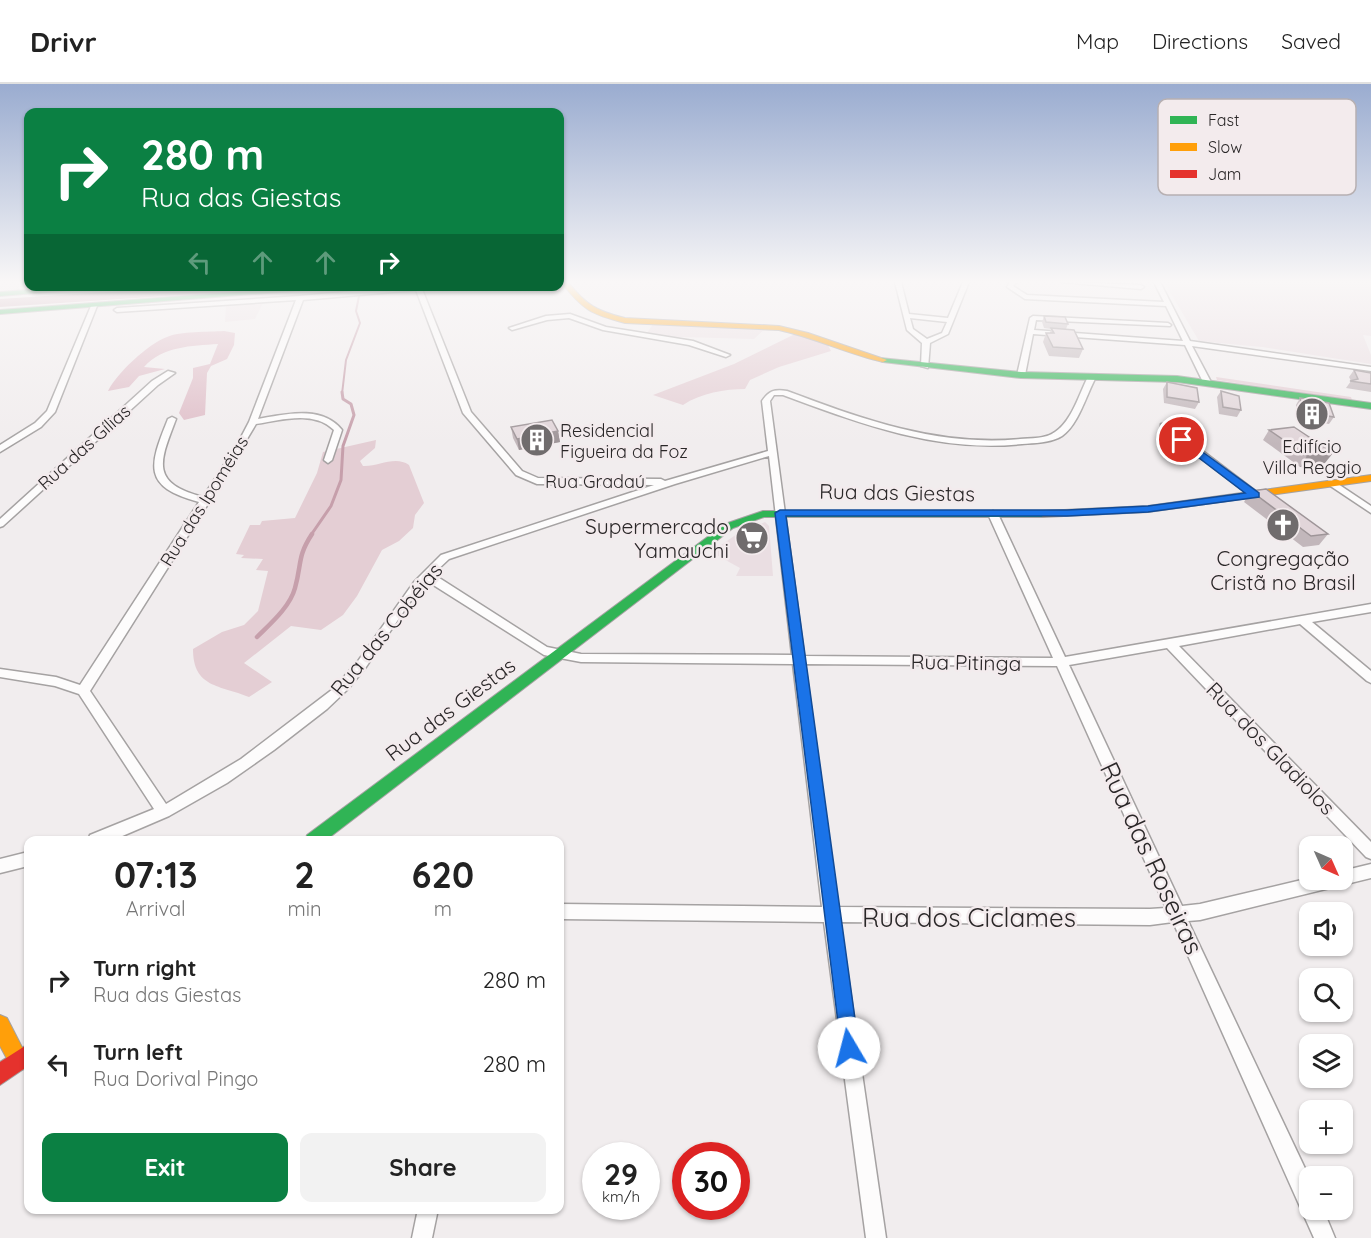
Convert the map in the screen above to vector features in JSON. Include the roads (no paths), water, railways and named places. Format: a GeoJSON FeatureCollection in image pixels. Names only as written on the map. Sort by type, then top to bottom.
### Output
{"type":"FeatureCollection","features":[{"type":"Feature","properties":{"kind":"main road"},"geometry":{"type":"LineString","coordinates":[[812,336],[881,360],[925,366],[1021,375],[1155,377],[1207,382],[1371,406]]}},
{"type":"Feature","properties":{"kind":"main road","name":"Rua das Giestas"},"geometry":{"type":"LineString","coordinates":[[318,836],[716,534],[746,518],[780,513],[993,514],[1148,509],[1371,478]]}},
{"type":"Feature","properties":{"kind":"main road"},"geometry":{"type":"LineString","coordinates":[[0,1026],[24,1057],[0,1075]]}},
{"type":"Feature","properties":{"kind":"street"},"geometry":{"type":"LineString","coordinates":[[0,449],[38,425],[51,412],[82,336]]}},
{"type":"Feature","properties":{"kind":"street","name":"Rua das Ipoméias"},"geometry":{"type":"LineString","coordinates":[[83,691],[207,501],[253,422],[286,336]]}},
{"type":"Feature","properties":{"kind":"street","name":"Rua Gradaú"},"geometry":{"type":"LineString","coordinates":[[437,336],[467,413],[523,477],[537,481],[672,482]]}},
{"type":"Feature","properties":{"kind":"street"},"geometry":{"type":"LineString","coordinates":[[636,336],[690,343],[726,355]]}},
{"type":"Feature","properties":{"kind":"street"},"geometry":{"type":"LineString","coordinates":[[918,336],[926,342]]}},
{"type":"Feature","properties":{"kind":"street"},"geometry":{"type":"LineString","coordinates":[[926,342],[943,336]]}},
{"type":"Feature","properties":{"kind":"street"},"geometry":{"type":"LineString","coordinates":[[1021,375],[1028,336]]}},
{"type":"Feature","properties":{"kind":"street"},"geometry":{"type":"LineString","coordinates":[[1085,336],[1188,343],[1371,369]]}},
{"type":"Feature","properties":{"kind":"street"},"geometry":{"type":"LineString","coordinates":[[1185,336],[1207,382]]}},
{"type":"Feature","properties":{"kind":"street"},"geometry":{"type":"LineString","coordinates":[[925,366],[926,342]]}},
{"type":"Feature","properties":{"kind":"street","name":"Rua das Gílias"},"geometry":{"type":"LineString","coordinates":[[0,524],[154,383],[171,373]]}},
{"type":"Feature","properties":{"kind":"street"},"geometry":{"type":"LineString","coordinates":[[876,1238],[831,916],[766,401],[772,393],[784,393],[885,429],[994,445],[1050,437],[1060,432],[1092,377]]}},
{"type":"Feature","properties":{"kind":"street"},"geometry":{"type":"LineString","coordinates":[[253,422],[309,417],[326,421],[338,430],[328,459]]}},
{"type":"Feature","properties":{"kind":"street"},"geometry":{"type":"LineString","coordinates":[[172,419],[156,463],[158,473],[161,480],[174,490],[207,501]]}},
{"type":"Feature","properties":{"kind":"street"},"geometry":{"type":"LineString","coordinates":[[1164,426],[1255,495]]}},
{"type":"Feature","properties":{"kind":"street","name":"Rua das Cobéias"},"geometry":{"type":"LineString","coordinates":[[104,836],[165,812],[209,789],[254,760],[318,709],[362,664],[426,575],[440,561],[456,552],[773,452]]}},
{"type":"Feature","properties":{"kind":"street"},"geometry":{"type":"LineString","coordinates":[[1332,483],[1371,510]]}},
{"type":"Feature","properties":{"kind":"street","name":"Rua das Roseiras"},"geometry":{"type":"LineString","coordinates":[[993,514],[1299,1179]]}},
{"type":"Feature","properties":{"kind":"street","name":"Rua Pitinga"},"geometry":{"type":"LineString","coordinates":[[426,575],[533,645],[556,654],[581,658],[1062,662],[1371,608]]}},
{"type":"Feature","properties":{"kind":"street"},"geometry":{"type":"LineString","coordinates":[[1303,621],[1371,678]]}},
{"type":"Feature","properties":{"kind":"street","name":"Rua dos Gladiolos"},"geometry":{"type":"LineString","coordinates":[[1170,644],[1371,852]]}},
{"type":"Feature","properties":{"kind":"street"},"geometry":{"type":"LineString","coordinates":[[0,673],[56,682],[83,691],[165,812]]}},
{"type":"Feature","properties":{"kind":"street"},"geometry":{"type":"LineString","coordinates":[[0,866],[24,860]]}},
{"type":"Feature","properties":{"kind":"street"},"geometry":{"type":"LineString","coordinates":[[1353,875],[1371,871]]}},
{"type":"Feature","properties":{"kind":"street","name":"Rua dos Ciclames"},"geometry":{"type":"LineString","coordinates":[[564,912],[1121,918],[1200,912],[1299,888]]}},
{"type":"Feature","properties":{"kind":"street"},"geometry":{"type":"LineString","coordinates":[[422,1238],[427,1214]]}},
{"type":"Feature","properties":{"kind":"street"},"geometry":{"type":"LineString","coordinates":[[1317,1220],[1325,1238]]}},
{"type":"Feature","properties":{"kind":"waterway"},"geometry":{"type":"LineString","coordinates":[[342,393],[346,360],[355,336]]}},
{"type":"Feature","properties":{"kind":"waterway"},"geometry":{"type":"LineString","coordinates":[[311,535],[331,506],[341,480],[343,446],[354,415],[351,404],[343,399],[342,393]]}},
{"type":"Feature","properties":{"kind":"waterway"},"geometry":{"type":"LineString","coordinates":[[257,637],[289,602],[302,555],[312,534]]}},
{"type":"Feature","properties":{"kind":"place","name":"Edifício Villa Reggio"},"geometry":{"type":"Point","coordinates":[1312,414]}},
{"type":"Feature","properties":{"kind":"place","name":"Residencial Figueira da Foz"},"geometry":{"type":"Point","coordinates":[537,440]}},
{"type":"Feature","properties":{"kind":"place","name":"Congregação Cristã no Brasil"},"geometry":{"type":"Point","coordinates":[1283,525]}},
{"type":"Feature","properties":{"kind":"place","name":"Supermercado Yamauchi"},"geometry":{"type":"Point","coordinates":[752,538]}}]}
